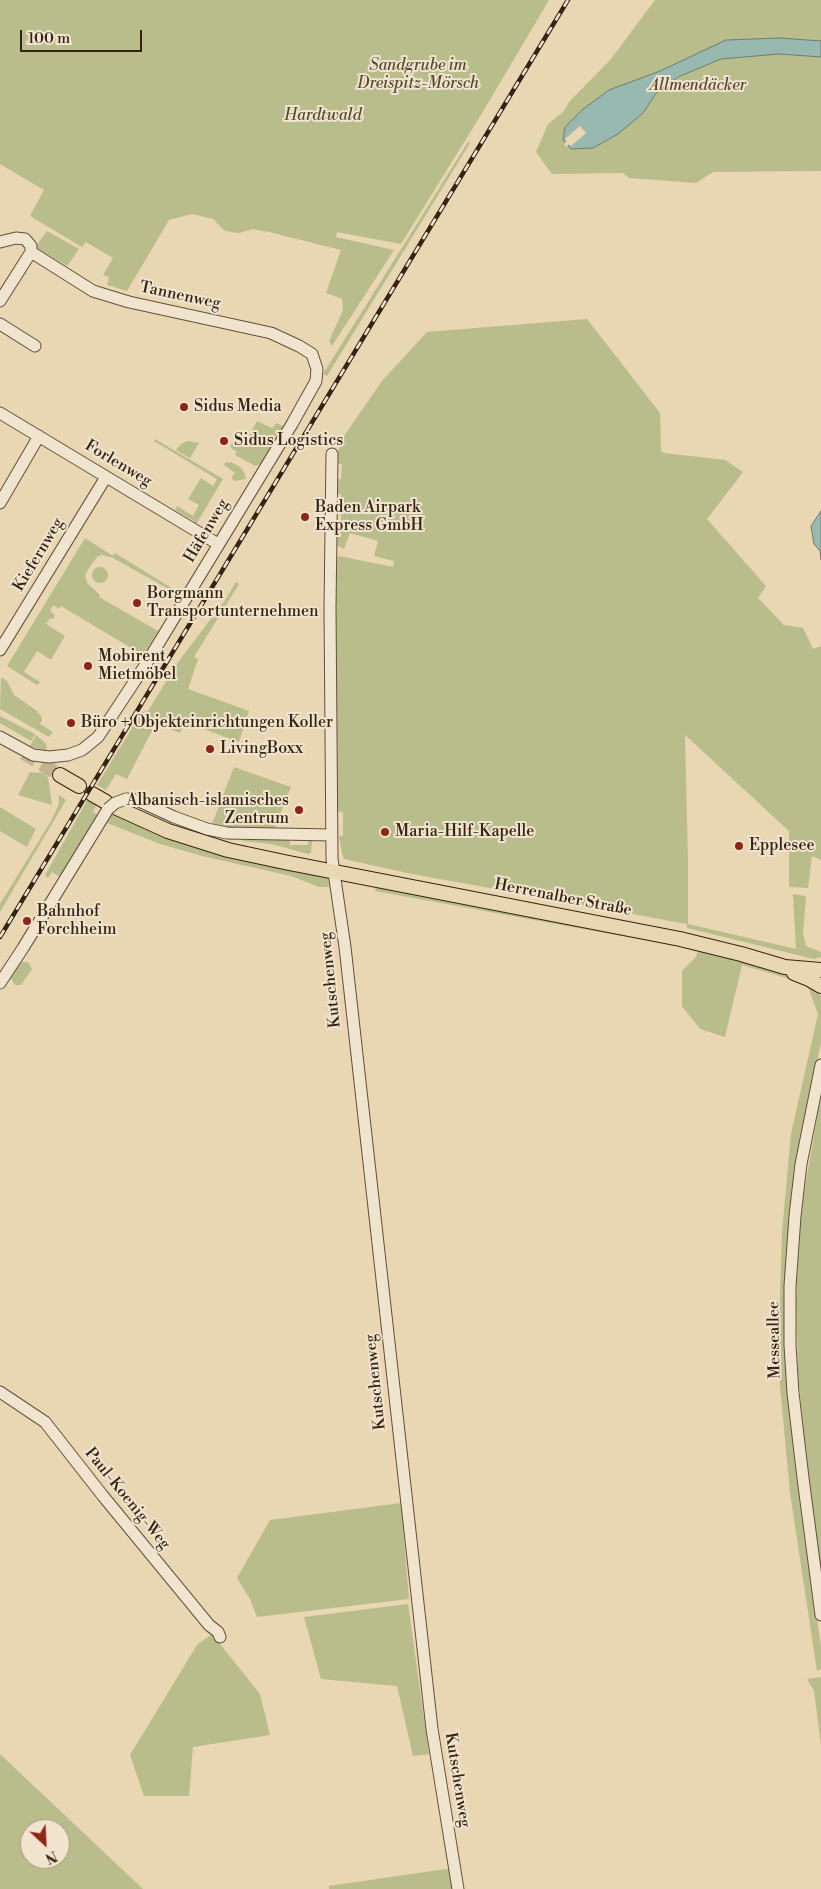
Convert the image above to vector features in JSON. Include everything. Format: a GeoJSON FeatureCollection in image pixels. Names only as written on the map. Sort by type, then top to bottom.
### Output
{"type":"FeatureCollection","features":[{"type":"Feature","properties":{"kind":"main road"},"geometry":{"type":"LineString","coordinates":[[60,775],[79,786]]}},
{"type":"Feature","properties":{"kind":"main road","name":"Herrenalber Straße"},"geometry":{"type":"LineString","coordinates":[[92,794],[168,831],[228,850],[332,865],[680,939],[785,967],[821,986]]}},
{"type":"Feature","properties":{"kind":"main road","name":"Herrenalber Straße"},"geometry":{"type":"LineString","coordinates":[[785,967],[821,970]]}},
{"type":"Feature","properties":{"kind":"street","name":"Tannenweg"},"geometry":{"type":"LineString","coordinates":[[0,242],[16,238],[25,239],[31,246],[31,252],[93,291],[129,302],[271,333],[312,354],[317,369]]}},
{"type":"Feature","properties":{"kind":"street"},"geometry":{"type":"LineString","coordinates":[[0,301],[31,252]]}},
{"type":"Feature","properties":{"kind":"street"},"geometry":{"type":"LineString","coordinates":[[0,324],[35,346]]}},
{"type":"Feature","properties":{"kind":"street","name":"Häfenweg"},"geometry":{"type":"LineString","coordinates":[[0,737],[33,754],[49,757],[68,756],[82,750],[98,737],[146,664],[302,407],[316,381],[317,369]]}},
{"type":"Feature","properties":{"kind":"street","name":"Forlenweg"},"geometry":{"type":"LineString","coordinates":[[0,413],[218,544]]}},
{"type":"Feature","properties":{"kind":"street"},"geometry":{"type":"LineString","coordinates":[[0,503],[39,436]]}},
{"type":"Feature","properties":{"kind":"street","name":"Kutschenweg"},"geometry":{"type":"LineString","coordinates":[[332,454],[330,626],[332,865],[345,947],[430,1710],[458,1889]]}},
{"type":"Feature","properties":{"kind":"street","name":"Kiefernweg"},"geometry":{"type":"LineString","coordinates":[[0,650],[106,477]]}},
{"type":"Feature","properties":{"kind":"street","name":"Herrenalber Straße"},"geometry":{"type":"LineString","coordinates":[[114,804],[137,800],[174,817],[207,829],[227,833],[331,835]]}},
{"type":"Feature","properties":{"kind":"street"},"geometry":{"type":"LineString","coordinates":[[0,983],[114,804]]}},
{"type":"Feature","properties":{"kind":"street","name":"Messeallee"},"geometry":{"type":"LineString","coordinates":[[821,1065],[801,1164],[795,1216],[790,1286],[790,1345],[793,1394],[821,1614]]}},
{"type":"Feature","properties":{"kind":"street","name":"Paul-Koenig-Weg"},"geometry":{"type":"LineString","coordinates":[[0,1392],[45,1422],[103,1496],[220,1637]]}},
{"type":"Feature","properties":{"kind":"green space","name":"Hardtwald"},"geometry":{"type":"Polygon","coordinates":[[[0,0],[549,0],[401,244],[337,232],[336,237],[394,250],[332,346],[329,341],[343,310],[342,299],[326,293],[341,250],[253,229],[239,233],[225,231],[213,219],[192,214],[169,220],[127,291],[107,285],[109,277],[103,275],[113,258],[86,242],[82,247],[30,216],[44,190],[0,164],[0,0]]]}},
{"type":"Feature","properties":{"kind":"green space","name":"Allmendäcker"},"geometry":{"type":"Polygon","coordinates":[[[655,0],[821,0],[821,171],[713,172],[696,183],[629,178],[623,173],[552,174],[536,152],[548,124],[563,112],[570,101],[611,59],[655,0]]]}},
{"type":"Feature","properties":{"kind":"green space"},"geometry":{"type":"Polygon","coordinates":[[[468,142],[470,143],[327,376],[323,374],[468,142]]]}},
{"type":"Feature","properties":{"kind":"green space"},"geometry":{"type":"Polygon","coordinates":[[[47,231],[79,249],[67,266],[35,247],[47,231]]]}},
{"type":"Feature","properties":{"kind":"green space"},"geometry":{"type":"Polygon","coordinates":[[[587,319],[660,413],[661,451],[664,453],[725,460],[743,472],[707,519],[766,586],[758,598],[784,625],[803,628],[813,649],[821,646],[821,860],[812,856],[808,888],[789,887],[789,831],[685,735],[688,924],[796,949],[793,894],[806,896],[803,933],[806,946],[821,952],[821,957],[814,959],[687,928],[687,924],[407,873],[344,859],[339,836],[343,836],[343,812],[336,811],[335,561],[339,556],[393,567],[394,561],[374,556],[378,541],[350,533],[344,549],[336,545],[336,523],[341,522],[341,494],[336,494],[336,479],[341,479],[342,464],[336,463],[336,457],[344,436],[382,381],[427,332],[587,319]]]}},
{"type":"Feature","properties":{"kind":"green space"},"geometry":{"type":"Polygon","coordinates":[[[257,421],[272,428],[277,423],[283,426],[261,464],[255,466],[235,455],[237,452],[230,447],[240,430],[249,436],[257,421]]]}},
{"type":"Feature","properties":{"kind":"green space"},"geometry":{"type":"Polygon","coordinates":[[[155,439],[223,479],[195,526],[194,521],[175,510],[177,506],[193,516],[199,505],[188,499],[201,478],[213,486],[217,479],[154,441],[155,439]]]}},
{"type":"Feature","properties":{"kind":"green space"},"geometry":{"type":"Polygon","coordinates":[[[188,441],[199,443],[190,458],[176,450],[181,444],[188,441]]]}},
{"type":"Feature","properties":{"kind":"green space"},"geometry":{"type":"Polygon","coordinates":[[[226,462],[231,462],[240,467],[246,479],[235,481],[231,478],[235,473],[224,465],[226,462]]]}},
{"type":"Feature","properties":{"kind":"green space"},"geometry":{"type":"Polygon","coordinates":[[[85,538],[113,556],[115,553],[175,590],[174,592],[113,558],[103,555],[98,556],[85,575],[87,583],[100,595],[99,597],[158,631],[143,655],[61,606],[59,609],[53,605],[50,611],[55,615],[46,624],[65,636],[51,660],[37,651],[24,672],[40,682],[37,685],[7,666],[85,538]]]}},
{"type":"Feature","properties":{"kind":"green space"},"geometry":{"type":"Polygon","coordinates":[[[100,567],[108,575],[100,583],[92,575],[100,567]]]}},
{"type":"Feature","properties":{"kind":"green space"},"geometry":{"type":"Polygon","coordinates":[[[236,582],[239,584],[194,657],[198,659],[188,689],[249,711],[239,742],[185,722],[180,733],[156,723],[127,779],[116,774],[106,790],[97,785],[142,712],[148,711],[176,665],[225,600],[236,582]]]}},
{"type":"Feature","properties":{"kind":"green space"},"geometry":{"type":"Polygon","coordinates":[[[1,677],[7,681],[14,695],[41,716],[40,724],[53,732],[49,737],[0,709],[1,677]]]}},
{"type":"Feature","properties":{"kind":"green space"},"geometry":{"type":"Polygon","coordinates":[[[0,716],[35,734],[31,741],[0,723],[0,716]]]}},
{"type":"Feature","properties":{"kind":"green space"},"geometry":{"type":"Polygon","coordinates":[[[36,735],[46,744],[47,748],[45,751],[30,746],[36,735]]]}},
{"type":"Feature","properties":{"kind":"green space"},"geometry":{"type":"Polygon","coordinates":[[[234,767],[291,787],[274,829],[230,827],[212,824],[234,767]]]}},
{"type":"Feature","properties":{"kind":"green space"},"geometry":{"type":"Polygon","coordinates":[[[30,772],[43,773],[48,777],[52,805],[18,795],[30,772]]]}},
{"type":"Feature","properties":{"kind":"green space"},"geometry":{"type":"Polygon","coordinates":[[[59,795],[66,800],[0,912],[0,904],[51,821],[59,804],[59,795]]]}},
{"type":"Feature","properties":{"kind":"green space"},"geometry":{"type":"Polygon","coordinates":[[[88,799],[97,804],[93,812],[99,815],[62,878],[52,872],[48,878],[45,875],[88,799]]]}},
{"type":"Feature","properties":{"kind":"green space"},"geometry":{"type":"Polygon","coordinates":[[[0,807],[36,829],[27,847],[0,831],[0,807]]]}},
{"type":"Feature","properties":{"kind":"green space"},"geometry":{"type":"Polygon","coordinates":[[[112,812],[135,824],[202,848],[299,873],[328,878],[329,887],[319,887],[291,876],[202,856],[160,844],[105,822],[112,812]]]}},
{"type":"Feature","properties":{"kind":"green space"},"geometry":{"type":"Polygon","coordinates":[[[290,838],[290,845],[308,845],[309,839],[312,839],[311,853],[308,854],[272,844],[243,841],[241,839],[290,838]]]}},
{"type":"Feature","properties":{"kind":"green space"},"geometry":{"type":"Polygon","coordinates":[[[376,886],[710,951],[803,978],[815,986],[821,997],[821,1043],[806,1109],[796,1166],[787,1256],[798,1482],[821,1647],[821,1669],[817,1671],[790,1493],[778,1364],[782,1232],[791,1134],[818,1014],[807,984],[742,965],[725,1037],[700,1029],[682,1006],[682,971],[695,958],[698,952],[693,949],[375,891],[376,886]]]}},
{"type":"Feature","properties":{"kind":"green space"},"geometry":{"type":"Polygon","coordinates":[[[19,962],[28,962],[32,969],[21,985],[15,985],[10,977],[19,962]]]}},
{"type":"Feature","properties":{"kind":"green space"},"geometry":{"type":"Polygon","coordinates":[[[821,1095],[821,1570],[806,1461],[798,1372],[796,1301],[800,1216],[821,1095]]]}},
{"type":"Feature","properties":{"kind":"green space"},"geometry":{"type":"Polygon","coordinates":[[[401,1503],[409,1599],[257,1617],[250,1599],[237,1578],[270,1520],[401,1503]]]}},
{"type":"Feature","properties":{"kind":"green space"},"geometry":{"type":"Polygon","coordinates":[[[408,1604],[429,1754],[413,1756],[397,1686],[321,1679],[304,1617],[408,1604]]]}},
{"type":"Feature","properties":{"kind":"green space"},"geometry":{"type":"Polygon","coordinates":[[[212,1634],[260,1694],[270,1735],[193,1747],[189,1796],[144,1796],[130,1755],[197,1645],[212,1634]]]}},
{"type":"Feature","properties":{"kind":"green space"},"geometry":{"type":"Polygon","coordinates":[[[820,1677],[821,1745],[814,1691],[807,1679],[820,1677]]]}},
{"type":"Feature","properties":{"kind":"green space"},"geometry":{"type":"Polygon","coordinates":[[[0,1754],[69,1819],[20,1819],[20,1869],[70,1869],[70,1820],[143,1889],[0,1889],[0,1754]]]}},
{"type":"Feature","properties":{"kind":"green space"},"geometry":{"type":"Polygon","coordinates":[[[453,1868],[455,1889],[329,1889],[329,1886],[453,1868]]]}},
{"type":"Feature","properties":{"kind":"water"},"geometry":{"type":"Polygon","coordinates":[[[780,38],[821,41],[821,57],[779,54],[721,59],[678,77],[657,92],[643,113],[618,134],[593,148],[571,149],[563,140],[565,127],[582,110],[609,90],[660,71],[726,40],[780,38]]]}},
{"type":"Feature","properties":{"kind":"water"},"geometry":{"type":"Polygon","coordinates":[[[821,511],[821,560],[820,551],[814,544],[811,526],[821,511]]]}},
{"type":"Feature","properties":{"kind":"pier"},"geometry":{"type":"Polygon","coordinates":[[[580,126],[586,133],[571,146],[569,144],[566,147],[564,144],[567,141],[565,139],[580,126]]]}},
{"type":"Feature","properties":{"kind":"tunnel"},"geometry":{"type":"LineString","coordinates":[[24,753],[60,775]]}},
{"type":"Feature","properties":{"kind":"railway"},"geometry":{"type":"LineString","coordinates":[[0,937],[568,0]]}},
{"type":"Feature","properties":{"kind":"place","name":"Sidus Media"},"geometry":{"type":"Point","coordinates":[184,407]}},
{"type":"Feature","properties":{"kind":"place","name":"Sidus Logistics"},"geometry":{"type":"Point","coordinates":[224,441]}},
{"type":"Feature","properties":{"kind":"place","name":"Baden Airpark Express GmbH"},"geometry":{"type":"Point","coordinates":[305,517]}},
{"type":"Feature","properties":{"kind":"place","name":"Borgmann Transportunternehmen"},"geometry":{"type":"Point","coordinates":[137,603]}},
{"type":"Feature","properties":{"kind":"place","name":"Mobirent Mietmöbel"},"geometry":{"type":"Point","coordinates":[88,666]}},
{"type":"Feature","properties":{"kind":"place","name":"Büro + Objekteinrichtungen Koller"},"geometry":{"type":"Point","coordinates":[71,723]}},
{"type":"Feature","properties":{"kind":"place","name":"LivingBoxx"},"geometry":{"type":"Point","coordinates":[210,749]}},
{"type":"Feature","properties":{"kind":"place","name":"Albanisch-islamisches Zentrum"},"geometry":{"type":"Point","coordinates":[299,810]}},
{"type":"Feature","properties":{"kind":"place","name":"Maria-Hilf-Kapelle"},"geometry":{"type":"Point","coordinates":[385,832]}},
{"type":"Feature","properties":{"kind":"place","name":"Epplesee"},"geometry":{"type":"Point","coordinates":[739,846]}},
{"type":"Feature","properties":{"kind":"place","name":"Bahnhof Forchheim"},"geometry":{"type":"Point","coordinates":[27,921]}},
{"type":"Feature","properties":{"kind":"park label","name":"Sandgrube im Dreispitz-Mörsch"},"geometry":{"type":"Point","coordinates":[418,75]}}]}
